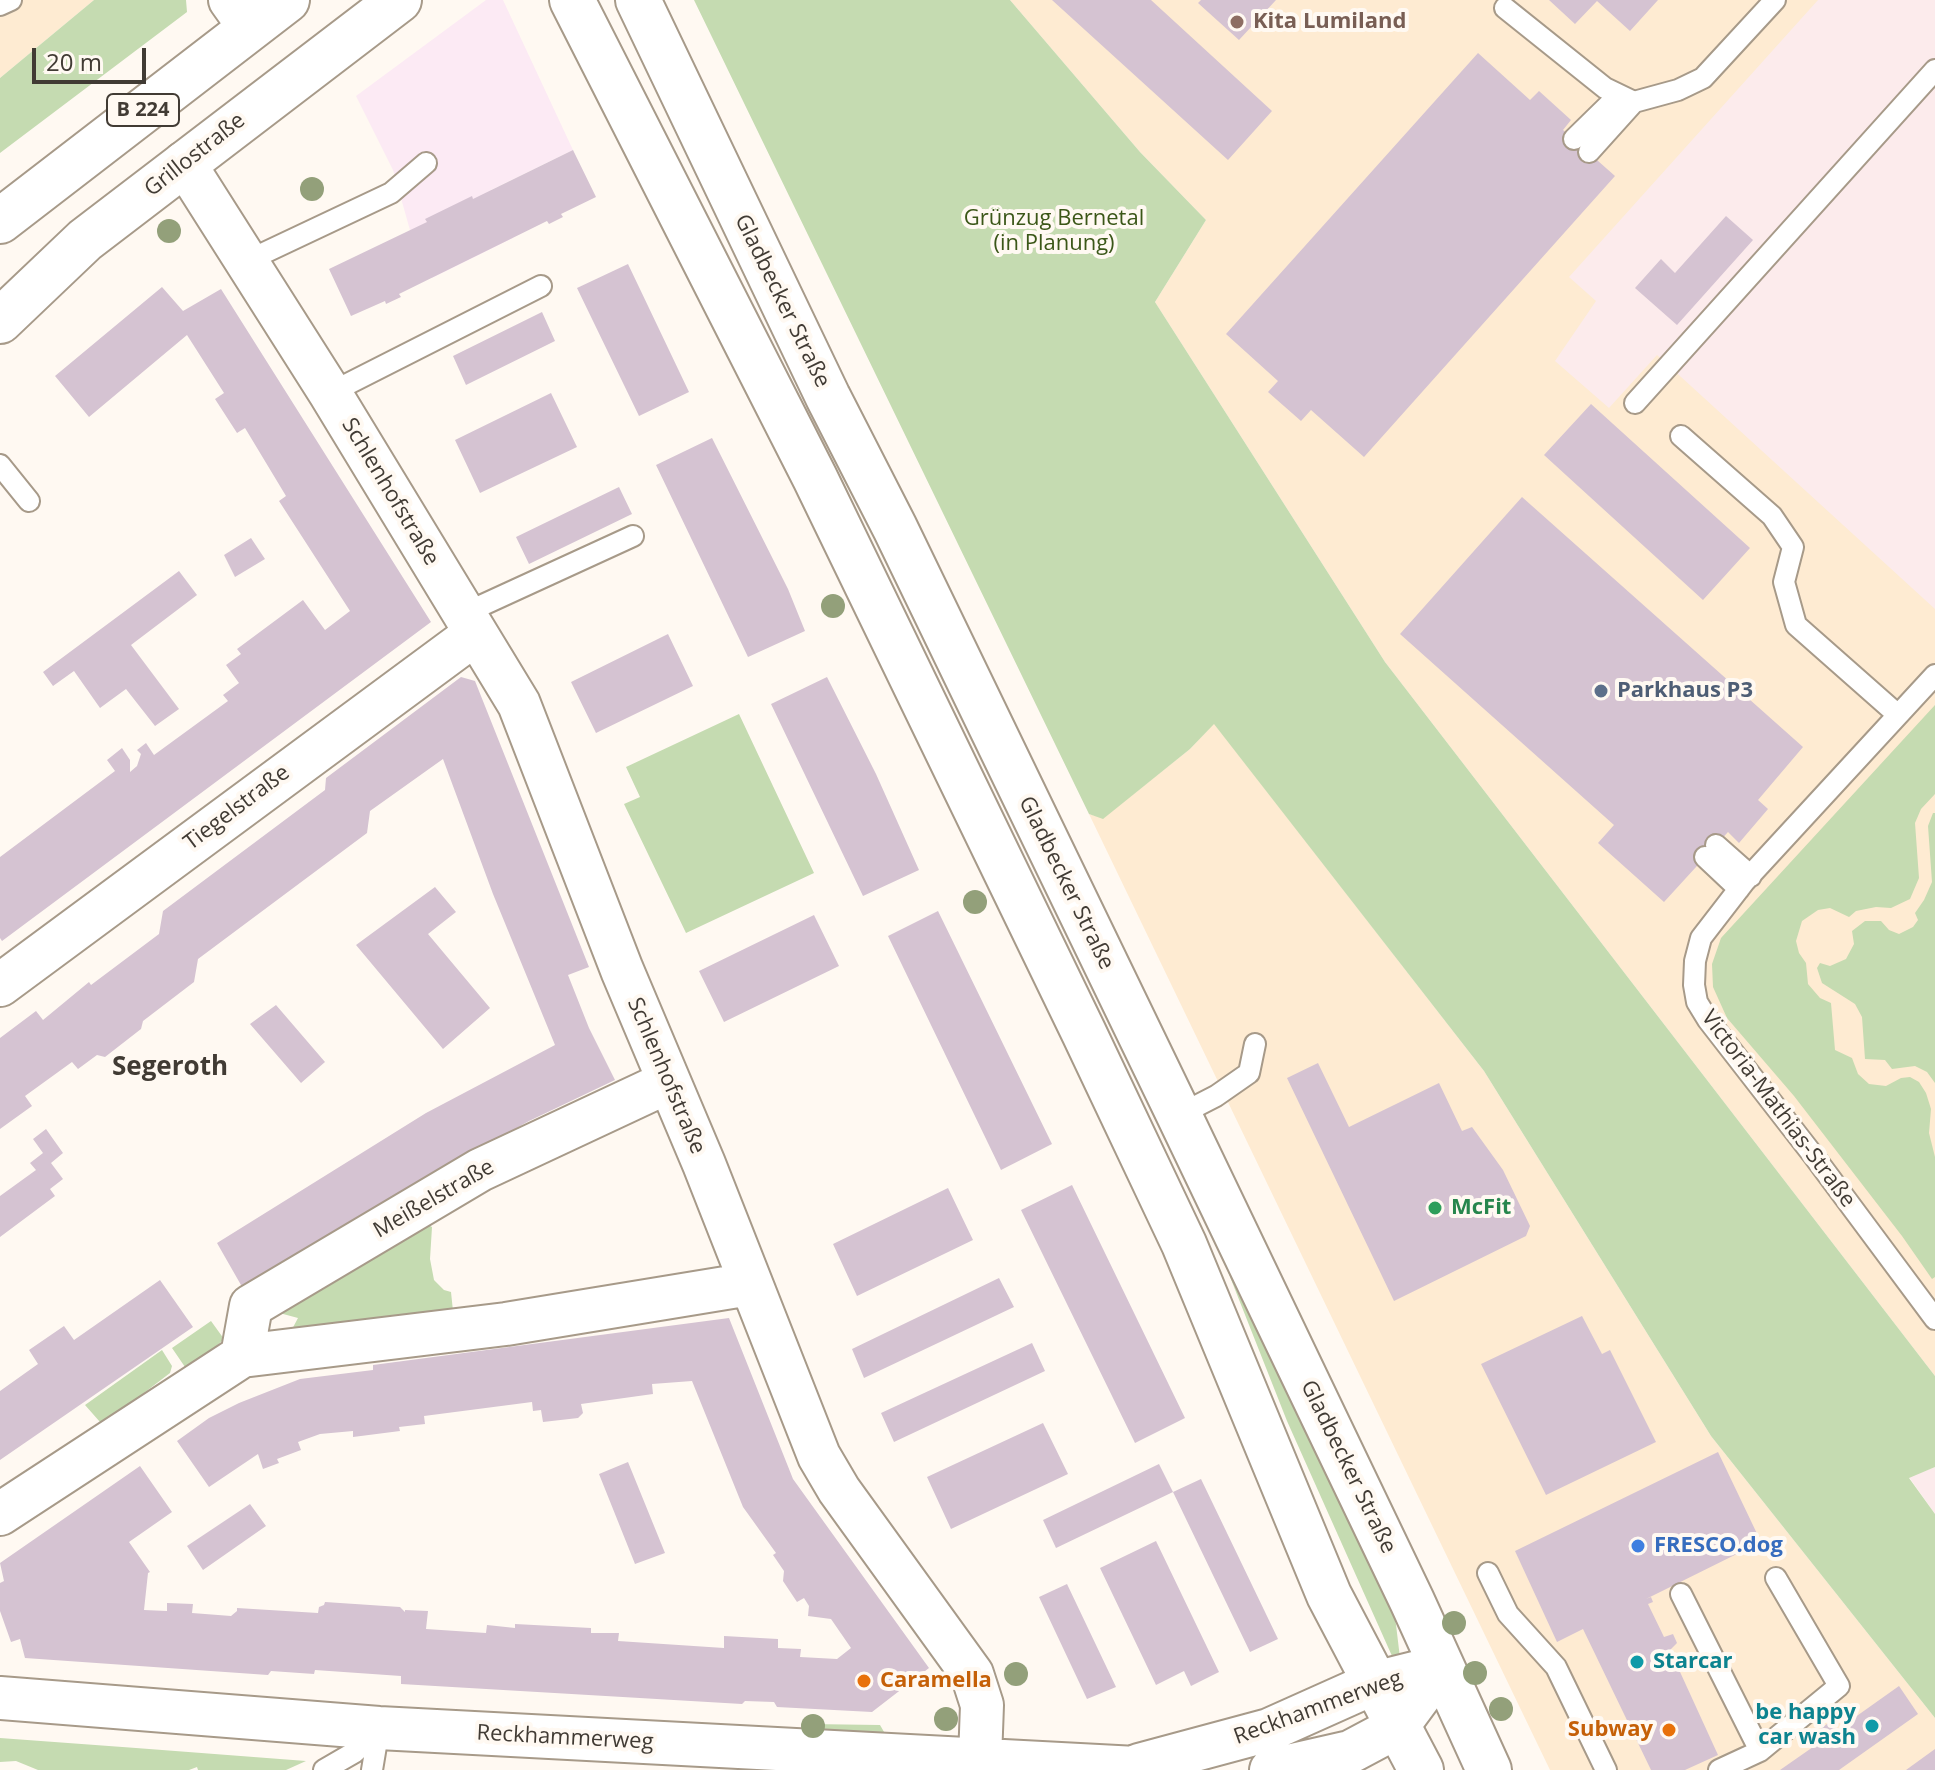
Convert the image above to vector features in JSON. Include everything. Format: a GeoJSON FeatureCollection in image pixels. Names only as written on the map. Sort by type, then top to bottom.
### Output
{"type":"FeatureCollection","features":[{"type":"Feature","properties":{"kind":"main road","name":"B 224"},"geometry":{"type":"LineString","coordinates":[[0,221],[240,14],[287,0]]}},
{"type":"Feature","properties":{"kind":"main road","name":"Grillostraße"},"geometry":{"type":"LineString","coordinates":[[0,321],[85,240],[399,0]]}},
{"type":"Feature","properties":{"kind":"main road"},"geometry":{"type":"LineString","coordinates":[[572,0],[815,478],[1084,1033],[1184,1244],[1329,1595],[1421,1770]]}},
{"type":"Feature","properties":{"kind":"main road","name":"Gladbecker Straße"},"geometry":{"type":"LineString","coordinates":[[638,0],[1179,1115],[1489,1770]]}},
{"type":"Feature","properties":{"kind":"street","name":"Schlenhofstraße"},"geometry":{"type":"LineString","coordinates":[[184,163],[330,393],[519,704],[622,970],[692,1136],[819,1456],[839,1490],[972,1674],[982,1705],[979,1765]]}},
{"type":"Feature","properties":{"kind":"street","name":"Tiegelstraße"},"geometry":{"type":"LineString","coordinates":[[0,985],[469,624]]}},
{"type":"Feature","properties":{"kind":"street","name":"Meißelstraße"},"geometry":{"type":"LineString","coordinates":[[242,1356],[251,1306],[480,1170],[668,1082]]}},
{"type":"Feature","properties":{"kind":"street"},"geometry":{"type":"LineString","coordinates":[[0,1514],[242,1356],[506,1324],[750,1284]]}},
{"type":"Feature","properties":{"kind":"street","name":"Reckhammerweg"},"geometry":{"type":"LineString","coordinates":[[1130,1769],[1269,1730],[1374,1683],[1442,1666]]}},
{"type":"Feature","properties":{"kind":"street","name":"Reckhammerweg"},"geometry":{"type":"LineString","coordinates":[[1271,1770],[1350,1752],[1397,1727],[1442,1666]]}},
{"type":"Feature","properties":{"kind":"street","name":"Reckhammerweg"},"geometry":{"type":"LineString","coordinates":[[0,1698],[379,1728],[979,1765],[1174,1770]]}},
{"type":"Feature","properties":{"kind":"lane"},"geometry":{"type":"LineString","coordinates":[[0,5],[11,0]]}},
{"type":"Feature","properties":{"kind":"lane"},"geometry":{"type":"LineString","coordinates":[[1581,146],[1627,99],[1678,90],[1703,78],[1775,0]]}},
{"type":"Feature","properties":{"kind":"lane"},"geometry":{"type":"LineString","coordinates":[[1505,8],[1605,88],[1627,99]]}},
{"type":"Feature","properties":{"kind":"lane"},"geometry":{"type":"LineString","coordinates":[[1635,403],[1935,70]]}},
{"type":"Feature","properties":{"kind":"lane"},"geometry":{"type":"LineString","coordinates":[[247,261],[391,193],[426,163]]}},
{"type":"Feature","properties":{"kind":"lane","name":"Schlenhofstraße"},"geometry":{"type":"LineString","coordinates":[[330,393],[541,286]]}},
{"type":"Feature","properties":{"kind":"lane"},"geometry":{"type":"LineString","coordinates":[[1681,436],[1772,516],[1793,547],[1784,582],[1796,625],[1898,715]]}},
{"type":"Feature","properties":{"kind":"lane"},"geometry":{"type":"LineString","coordinates":[[0,465],[29,501]]}},
{"type":"Feature","properties":{"kind":"lane"},"geometry":{"type":"LineString","coordinates":[[469,624],[633,536]]}},
{"type":"Feature","properties":{"kind":"lane","name":"Victoria-Mathias-Straße"},"geometry":{"type":"LineString","coordinates":[[1935,675],[1745,882],[1701,938],[1695,961],[1697,1002],[1708,1020],[1935,1319]]}},
{"type":"Feature","properties":{"kind":"lane"},"geometry":{"type":"LineString","coordinates":[[1710,851],[1745,882]]}},
{"type":"Feature","properties":{"kind":"lane"},"geometry":{"type":"LineString","coordinates":[[1179,1115],[1216,1096],[1249,1073],[1255,1044]]}},
{"type":"Feature","properties":{"kind":"lane"},"geometry":{"type":"LineString","coordinates":[[1488,1573],[1508,1614],[1556,1667],[1606,1770]]}},
{"type":"Feature","properties":{"kind":"lane"},"geometry":{"type":"LineString","coordinates":[[1719,1770],[1760,1751],[1839,1686],[1776,1578]]}},
{"type":"Feature","properties":{"kind":"lane"},"geometry":{"type":"LineString","coordinates":[[1681,1594],[1760,1751]]}},
{"type":"Feature","properties":{"kind":"lane"},"geometry":{"type":"LineString","coordinates":[[324,1770],[348,1757],[379,1728]]}},
{"type":"Feature","properties":{"kind":"lane"},"geometry":{"type":"LineString","coordinates":[[372,1770],[379,1728]]}},
{"type":"Feature","properties":{"kind":"shaded area"},"geometry":{"type":"Polygon","coordinates":[[[0,0],[94,0],[0,78],[0,0]]]}},
{"type":"Feature","properties":{"kind":"shaded area"},"geometry":{"type":"Polygon","coordinates":[[[486,0],[503,0],[573,150],[491,190],[513,238],[432,278],[410,230],[393,170],[356,96],[486,0]]]}},
{"type":"Feature","properties":{"kind":"shaded area"},"geometry":{"type":"Polygon","coordinates":[[[1010,0],[1935,0],[1935,1376],[1385,662],[1155,302],[1206,220],[1140,152],[1010,0]]]}},
{"type":"Feature","properties":{"kind":"shaded area"},"geometry":{"type":"Polygon","coordinates":[[[1818,0],[1935,0],[1935,609],[1657,355],[1609,408],[1555,361],[1596,301],[1569,277],[1818,0]]]}},
{"type":"Feature","properties":{"kind":"shaded area"},"geometry":{"type":"Polygon","coordinates":[[[1214,723],[1484,1071],[1711,1436],[1935,1718],[1935,1770],[1550,1770],[1089,814],[1103,818],[1190,749],[1214,723]]]}},
{"type":"Feature","properties":{"kind":"shaded area"},"geometry":{"type":"Polygon","coordinates":[[[1935,1467],[1935,1514],[1909,1477],[1935,1467]]]}},
{"type":"Feature","properties":{"kind":"green space"},"geometry":{"type":"Polygon","coordinates":[[[94,0],[186,0],[187,12],[0,153],[0,78],[94,0]]]}},
{"type":"Feature","properties":{"kind":"green space","name":"Grünzug Bernetal (in Planung)"},"geometry":{"type":"Polygon","coordinates":[[[694,0],[1010,0],[1140,152],[1206,220],[1155,302],[1385,662],[1935,1376],[1935,1467],[1909,1478],[1935,1514],[1935,1718],[1711,1436],[1484,1071],[1214,724],[1190,749],[1103,819],[1089,814],[694,0]]]}},
{"type":"Feature","properties":{"kind":"green space"},"geometry":{"type":"Polygon","coordinates":[[[1935,705],[1935,794],[1921,809],[1915,823],[1919,878],[1910,899],[1891,908],[1856,911],[1849,917],[1830,908],[1818,910],[1802,921],[1796,941],[1806,963],[1808,984],[1820,998],[1831,1003],[1835,1050],[1852,1058],[1858,1074],[1869,1084],[1886,1086],[1910,1077],[1919,1082],[1926,1093],[1931,1109],[1929,1133],[1935,1157],[1935,1277],[1932,1279],[1794,1096],[1727,1018],[1713,987],[1712,964],[1721,938],[1935,705]]]}},
{"type":"Feature","properties":{"kind":"green space"},"geometry":{"type":"Polygon","coordinates":[[[739,714],[814,873],[686,933],[624,804],[640,797],[626,767],[739,714]]]}},
{"type":"Feature","properties":{"kind":"green space"},"geometry":{"type":"Polygon","coordinates":[[[1933,813],[1935,1083],[1927,1072],[1915,1066],[1892,1069],[1885,1060],[1865,1059],[1862,1017],[1855,1004],[1822,983],[1817,968],[1820,963],[1830,966],[1846,959],[1854,944],[1852,931],[1865,921],[1881,921],[1889,930],[1899,934],[1913,927],[1918,920],[1915,913],[1932,882],[1928,826],[1933,813]]]}},
{"type":"Feature","properties":{"kind":"green space"},"geometry":{"type":"Polygon","coordinates":[[[423,1222],[432,1227],[430,1259],[434,1280],[444,1290],[451,1292],[453,1311],[290,1333],[298,1318],[272,1311],[423,1222]]]}},
{"type":"Feature","properties":{"kind":"green space"},"geometry":{"type":"Polygon","coordinates":[[[1219,1249],[1394,1608],[1400,1658],[1392,1656],[1287,1421],[1219,1249]]]}},
{"type":"Feature","properties":{"kind":"green space"},"geometry":{"type":"Polygon","coordinates":[[[211,1321],[224,1339],[185,1367],[172,1348],[211,1321]]]}},
{"type":"Feature","properties":{"kind":"green space"},"geometry":{"type":"Polygon","coordinates":[[[162,1350],[172,1366],[170,1373],[106,1422],[100,1422],[85,1405],[162,1350]]]}},
{"type":"Feature","properties":{"kind":"green space"},"geometry":{"type":"Polygon","coordinates":[[[809,1724],[880,1725],[887,1737],[809,1736],[809,1724]]]}},
{"type":"Feature","properties":{"kind":"green space"},"geometry":{"type":"Polygon","coordinates":[[[0,1738],[306,1761],[286,1770],[198,1770],[197,1767],[189,1770],[38,1770],[16,1761],[0,1762],[0,1738]]]}},
{"type":"Feature","properties":{"kind":"building"},"geometry":{"type":"Polygon","coordinates":[[[1052,0],[1151,0],[1272,111],[1228,160],[1052,0]]]}},
{"type":"Feature","properties":{"kind":"building","name":"Kita Lumiland"},"geometry":{"type":"Polygon","coordinates":[[[1201,0],[1276,0],[1239,40],[1198,3],[1201,0]]]}},
{"type":"Feature","properties":{"kind":"building"},"geometry":{"type":"Polygon","coordinates":[[[1549,0],[1658,0],[1630,31],[1597,1],[1575,24],[1549,0]]]}},
{"type":"Feature","properties":{"kind":"building"},"geometry":{"type":"Polygon","coordinates":[[[1478,53],[1530,100],[1539,91],[1571,120],[1563,130],[1615,176],[1364,457],[1311,410],[1301,421],[1268,392],[1278,381],[1226,334],[1478,53]]]}},
{"type":"Feature","properties":{"kind":"building"},"geometry":{"type":"Polygon","coordinates":[[[573,150],[596,197],[561,214],[563,217],[549,224],[547,221],[399,294],[401,297],[351,316],[329,269],[427,222],[425,219],[472,196],[473,199],[573,150]]]}},
{"type":"Feature","properties":{"kind":"building"},"geometry":{"type":"Polygon","coordinates":[[[1726,216],[1753,240],[1677,325],[1635,288],[1661,259],[1675,273],[1726,216]]]}},
{"type":"Feature","properties":{"kind":"building"},"geometry":{"type":"Polygon","coordinates":[[[628,264],[689,392],[639,416],[577,288],[628,264]]]}},
{"type":"Feature","properties":{"kind":"building"},"geometry":{"type":"Polygon","coordinates":[[[162,287],[183,311],[221,289],[431,622],[2,941],[0,857],[115,771],[107,760],[122,748],[130,760],[130,772],[137,766],[141,754],[137,750],[146,743],[154,755],[228,701],[223,695],[239,683],[226,665],[241,654],[237,649],[303,600],[325,630],[350,611],[279,501],[286,496],[245,428],[237,433],[215,399],[224,393],[187,335],[89,417],[55,376],[162,287]]]}},
{"type":"Feature","properties":{"kind":"building"},"geometry":{"type":"Polygon","coordinates":[[[542,312],[555,341],[466,385],[453,356],[542,312]]]}},
{"type":"Feature","properties":{"kind":"building"},"geometry":{"type":"Polygon","coordinates":[[[551,393],[577,447],[480,493],[455,440],[551,393]]]}},
{"type":"Feature","properties":{"kind":"building"},"geometry":{"type":"Polygon","coordinates":[[[1591,404],[1750,548],[1703,600],[1544,455],[1591,404]]]}},
{"type":"Feature","properties":{"kind":"building"},"geometry":{"type":"Polygon","coordinates":[[[712,438],[788,589],[805,631],[748,657],[656,465],[712,438]]]}},
{"type":"Feature","properties":{"kind":"building"},"geometry":{"type":"Polygon","coordinates":[[[619,487],[632,514],[529,564],[516,537],[619,487]]]}},
{"type":"Feature","properties":{"kind":"building","name":"Parkhaus P3"},"geometry":{"type":"Polygon","coordinates":[[[1522,497],[1803,747],[1758,800],[1768,809],[1739,843],[1728,832],[1664,902],[1598,843],[1614,825],[1400,634],[1522,497]]]}},
{"type":"Feature","properties":{"kind":"building"},"geometry":{"type":"Polygon","coordinates":[[[251,538],[265,559],[235,577],[224,555],[251,538]]]}},
{"type":"Feature","properties":{"kind":"building"},"geometry":{"type":"Polygon","coordinates":[[[179,571],[197,595],[131,645],[179,709],[155,726],[126,689],[100,708],[74,671],[53,686],[43,672],[179,571]]]}},
{"type":"Feature","properties":{"kind":"building"},"geometry":{"type":"Polygon","coordinates":[[[668,634],[693,686],[596,733],[571,682],[668,634]]]}},
{"type":"Feature","properties":{"kind":"building"},"geometry":{"type":"Polygon","coordinates":[[[461,677],[475,681],[589,967],[568,975],[589,1028],[615,1080],[529,1121],[454,1163],[245,1292],[217,1243],[426,1113],[555,1045],[493,894],[443,759],[370,811],[367,833],[198,959],[194,982],[143,1021],[141,1029],[105,1057],[97,1055],[78,1069],[72,1062],[25,1096],[32,1106],[0,1129],[0,1038],[36,1011],[43,1020],[89,982],[91,985],[159,934],[163,911],[325,790],[326,778],[461,677]]]}},
{"type":"Feature","properties":{"kind":"building"},"geometry":{"type":"Polygon","coordinates":[[[827,677],[876,774],[919,870],[863,896],[771,704],[827,677]]]}},
{"type":"Feature","properties":{"kind":"building"},"geometry":{"type":"Polygon","coordinates":[[[435,887],[456,912],[428,934],[490,1008],[443,1049],[356,945],[435,887]]]}},
{"type":"Feature","properties":{"kind":"building"},"geometry":{"type":"Polygon","coordinates":[[[938,911],[1052,1144],[1001,1170],[888,936],[938,911]]]}},
{"type":"Feature","properties":{"kind":"building"},"geometry":{"type":"Polygon","coordinates":[[[814,915],[839,966],[724,1022],[699,971],[814,915]]]}},
{"type":"Feature","properties":{"kind":"building"},"geometry":{"type":"Polygon","coordinates":[[[276,1005],[325,1062],[301,1083],[250,1024],[276,1005]]]}},
{"type":"Feature","properties":{"kind":"building","name":"McFit"},"geometry":{"type":"Polygon","coordinates":[[[1318,1063],[1349,1127],[1439,1083],[1462,1131],[1472,1127],[1503,1170],[1530,1226],[1526,1236],[1394,1301],[1287,1078],[1318,1063]]]}},
{"type":"Feature","properties":{"kind":"building"},"geometry":{"type":"Polygon","coordinates":[[[46,1129],[63,1153],[51,1163],[63,1179],[50,1189],[55,1196],[0,1237],[0,1196],[36,1170],[30,1163],[43,1153],[33,1139],[46,1129]]]}},
{"type":"Feature","properties":{"kind":"building"},"geometry":{"type":"Polygon","coordinates":[[[1072,1185],[1185,1418],[1135,1443],[1021,1210],[1072,1185]]]}},
{"type":"Feature","properties":{"kind":"building"},"geometry":{"type":"Polygon","coordinates":[[[948,1188],[973,1240],[857,1296],[833,1244],[948,1188]]]}},
{"type":"Feature","properties":{"kind":"building"},"geometry":{"type":"Polygon","coordinates":[[[999,1278],[1014,1307],[864,1378],[852,1349],[999,1278]]]}},
{"type":"Feature","properties":{"kind":"building"},"geometry":{"type":"Polygon","coordinates":[[[160,1280],[193,1327],[0,1460],[0,1391],[38,1364],[29,1350],[64,1326],[74,1340],[160,1280]]]}},
{"type":"Feature","properties":{"kind":"building"},"geometry":{"type":"Polygon","coordinates":[[[1582,1316],[1602,1354],[1610,1350],[1656,1442],[1546,1495],[1481,1364],[1582,1316]]]}},
{"type":"Feature","properties":{"kind":"building"},"geometry":{"type":"Polygon","coordinates":[[[729,1318],[793,1479],[929,1668],[872,1712],[777,1707],[774,1702],[745,1701],[742,1704],[401,1684],[401,1676],[315,1670],[314,1674],[271,1671],[268,1675],[25,1658],[20,1639],[11,1642],[0,1611],[0,1583],[4,1581],[0,1563],[140,1466],[172,1512],[129,1542],[150,1572],[144,1610],[167,1611],[167,1603],[193,1604],[192,1613],[231,1616],[237,1608],[318,1613],[325,1602],[400,1607],[405,1612],[428,1611],[426,1629],[486,1633],[487,1625],[515,1628],[515,1624],[591,1628],[591,1633],[619,1633],[618,1641],[724,1648],[724,1636],[778,1639],[778,1648],[801,1649],[800,1657],[837,1659],[851,1648],[831,1619],[808,1616],[809,1606],[804,1598],[797,1602],[783,1581],[784,1571],[773,1555],[776,1553],[743,1507],[692,1381],[652,1384],[653,1394],[581,1404],[583,1413],[578,1418],[543,1422],[541,1410],[533,1411],[532,1402],[424,1416],[425,1424],[399,1427],[400,1431],[353,1437],[353,1431],[320,1434],[298,1442],[301,1450],[277,1459],[279,1463],[263,1469],[258,1454],[209,1487],[177,1441],[209,1418],[300,1379],[373,1370],[373,1365],[729,1318]]]}},
{"type":"Feature","properties":{"kind":"building"},"geometry":{"type":"Polygon","coordinates":[[[1032,1343],[1045,1371],[894,1442],[881,1413],[1032,1343]]]}},
{"type":"Feature","properties":{"kind":"building"},"geometry":{"type":"Polygon","coordinates":[[[1043,1423],[1068,1474],[951,1529],[927,1477],[1043,1423]]]}},
{"type":"Feature","properties":{"kind":"building","name":"FRESCO.dog"},"geometry":{"type":"Polygon","coordinates":[[[1718,1452],[1761,1542],[1646,1599],[1651,1597],[1653,1602],[1648,1604],[1664,1637],[1673,1634],[1677,1643],[1670,1650],[1718,1755],[1685,1770],[1651,1770],[1583,1629],[1557,1642],[1515,1551],[1718,1452]]]}},
{"type":"Feature","properties":{"kind":"building"},"geometry":{"type":"Polygon","coordinates":[[[628,1462],[665,1553],[635,1564],[599,1474],[628,1462]]]}},
{"type":"Feature","properties":{"kind":"building"},"geometry":{"type":"Polygon","coordinates":[[[1159,1464],[1173,1492],[1056,1548],[1043,1520],[1159,1464]]]}},
{"type":"Feature","properties":{"kind":"building"},"geometry":{"type":"Polygon","coordinates":[[[1201,1479],[1278,1639],[1250,1652],[1173,1492],[1201,1479]]]}},
{"type":"Feature","properties":{"kind":"building"},"geometry":{"type":"Polygon","coordinates":[[[250,1504],[266,1526],[203,1570],[187,1546],[250,1504]]]}},
{"type":"Feature","properties":{"kind":"building"},"geometry":{"type":"Polygon","coordinates":[[[1156,1541],[1219,1672],[1191,1686],[1184,1671],[1156,1685],[1100,1568],[1156,1541]]]}},
{"type":"Feature","properties":{"kind":"building"},"geometry":{"type":"Polygon","coordinates":[[[1067,1584],[1116,1687],[1087,1699],[1039,1597],[1067,1584]]]}},
{"type":"Feature","properties":{"kind":"building","name":"be happy car wash"},"geometry":{"type":"Polygon","coordinates":[[[1899,1686],[1918,1714],[1839,1770],[1780,1770],[1813,1747],[1807,1739],[1831,1721],[1837,1730],[1899,1686]]]}},
{"type":"Feature","properties":{"kind":"building"},"geometry":{"type":"Polygon","coordinates":[[[1935,1749],[1935,1770],[1906,1770],[1935,1749]]]}},
{"type":"Feature","properties":{"kind":"place","name":"Kita Lumiland"},"geometry":{"type":"Point","coordinates":[1237,22]}},
{"type":"Feature","properties":{"kind":"place","name":"Parkhaus P3"},"geometry":{"type":"Point","coordinates":[1601,691]}},
{"type":"Feature","properties":{"kind":"place","name":"McFit"},"geometry":{"type":"Point","coordinates":[1435,1208]}},
{"type":"Feature","properties":{"kind":"place","name":"FRESCO.dog"},"geometry":{"type":"Point","coordinates":[1638,1546]}},
{"type":"Feature","properties":{"kind":"place","name":"Starcar"},"geometry":{"type":"Point","coordinates":[1637,1662]}},
{"type":"Feature","properties":{"kind":"place","name":"Caramella"},"geometry":{"type":"Point","coordinates":[864,1681]}},
{"type":"Feature","properties":{"kind":"place","name":"be happy car wash"},"geometry":{"type":"Point","coordinates":[1872,1726]}},
{"type":"Feature","properties":{"kind":"place","name":"Subway"},"geometry":{"type":"Point","coordinates":[1669,1730]}},
{"type":"Feature","properties":{"kind":"district","name":"Segeroth"},"geometry":{"type":"Point","coordinates":[170,1068]}}]}
